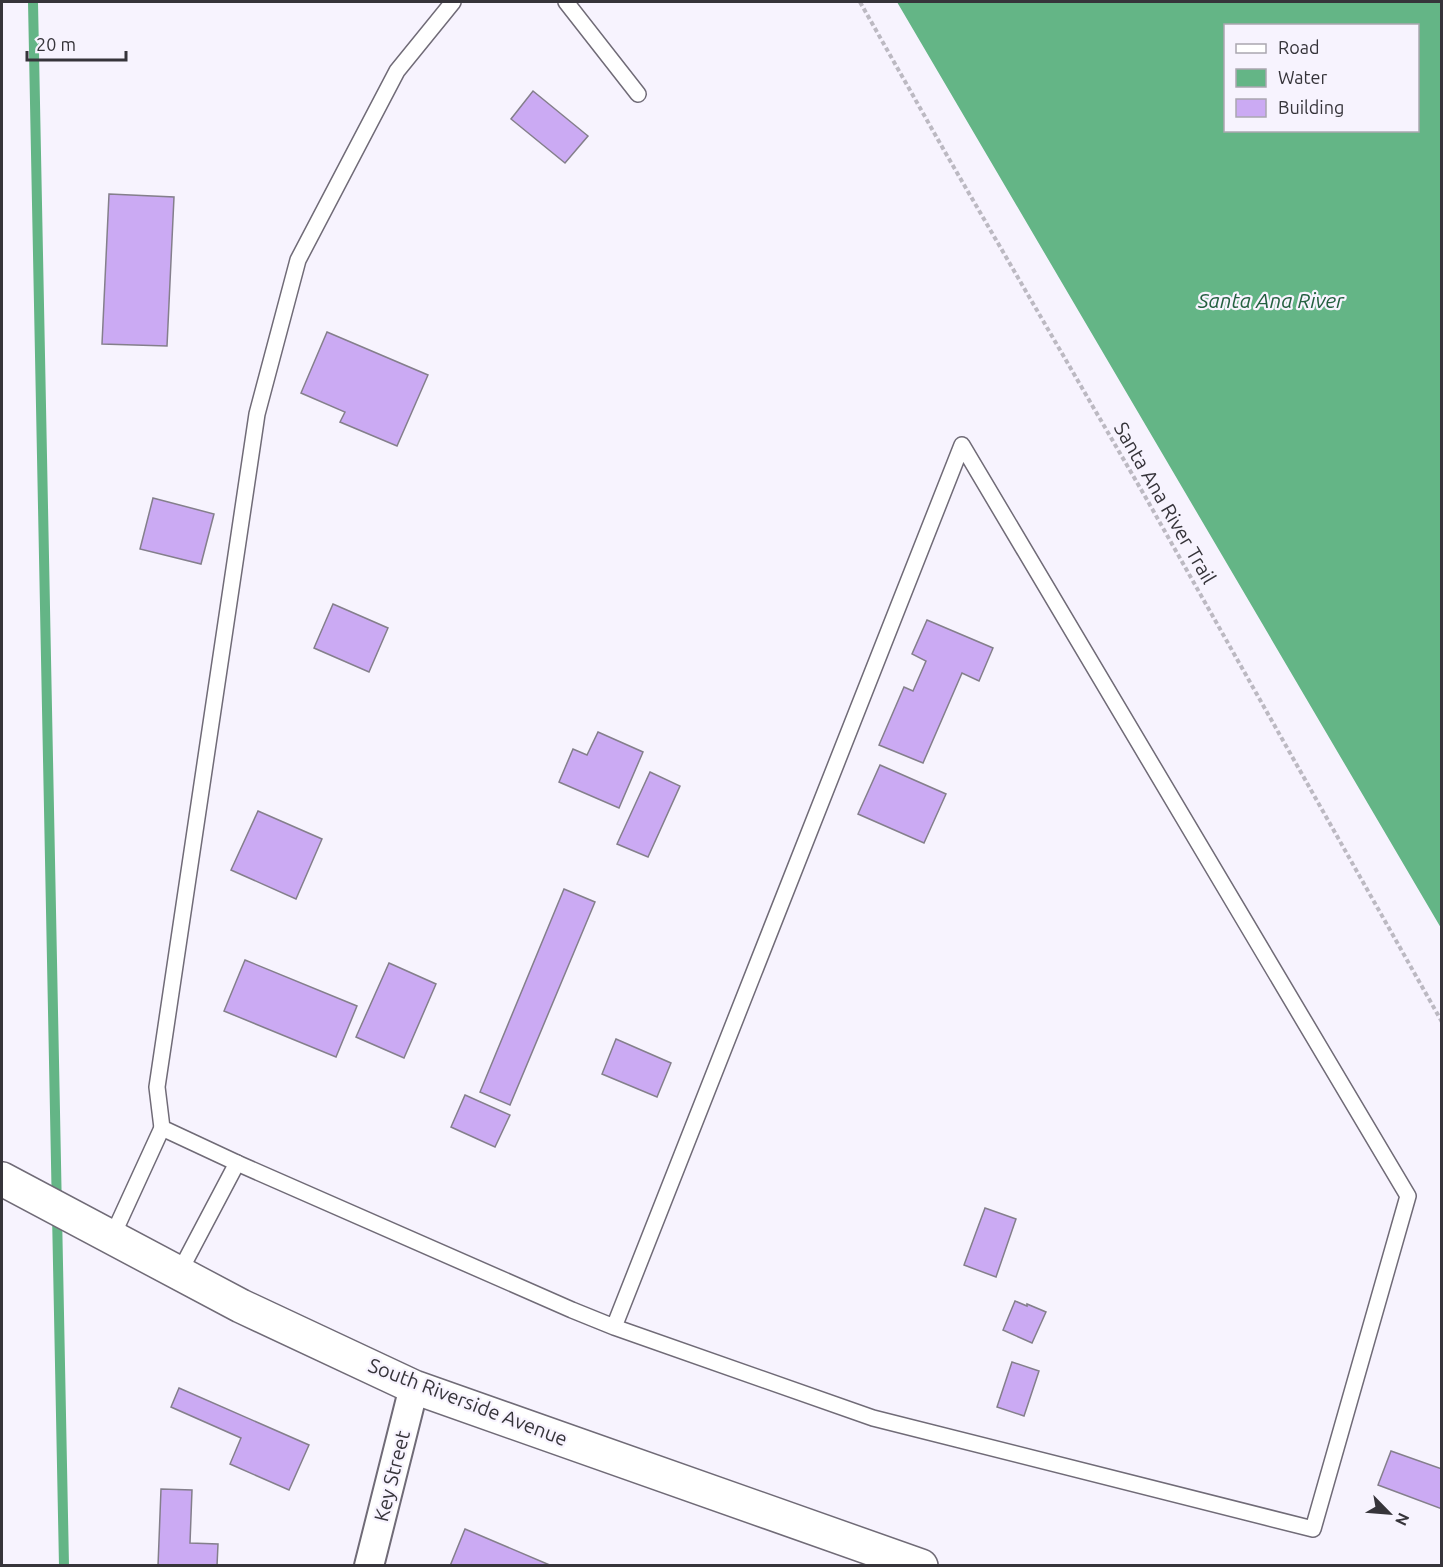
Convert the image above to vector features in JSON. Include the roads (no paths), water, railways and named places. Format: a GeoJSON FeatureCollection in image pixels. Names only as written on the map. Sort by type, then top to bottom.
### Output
{"type":"FeatureCollection","features":[{"type":"Feature","properties":{"kind":"main road","name":"South Riverside Avenue"},"geometry":{"type":"LineString","coordinates":[[2,1179],[241,1306],[414,1387],[921,1566]]}},
{"type":"Feature","properties":{"kind":"street","name":"Key Street"},"geometry":{"type":"LineString","coordinates":[[369,1566],[414,1387]]}},
{"type":"Feature","properties":{"kind":"lane"},"geometry":{"type":"LineString","coordinates":[[112,1238],[162,1128],[157,1087],[252,449],[260,403],[298,260],[397,71],[453,2]]}},
{"type":"Feature","properties":{"kind":"lane"},"geometry":{"type":"LineString","coordinates":[[566,2],[638,94]]}},
{"type":"Feature","properties":{"kind":"lane"},"geometry":{"type":"LineString","coordinates":[[162,1128],[572,1310],[614,1327],[873,1419],[1313,1529],[1408,1196],[962,446],[614,1327]]}},
{"type":"Feature","properties":{"kind":"lane"},"geometry":{"type":"LineString","coordinates":[[179,1273],[237,1163]]}},
{"type":"Feature","properties":{"kind":"water","name":"Santa Ana River"},"geometry":{"type":"Polygon","coordinates":[[[897,2],[1441,2],[1441,928],[897,2]]]}},
{"type":"Feature","properties":{"kind":"waterway"},"geometry":{"type":"LineString","coordinates":[[33,2],[64,1566]]}}]}
